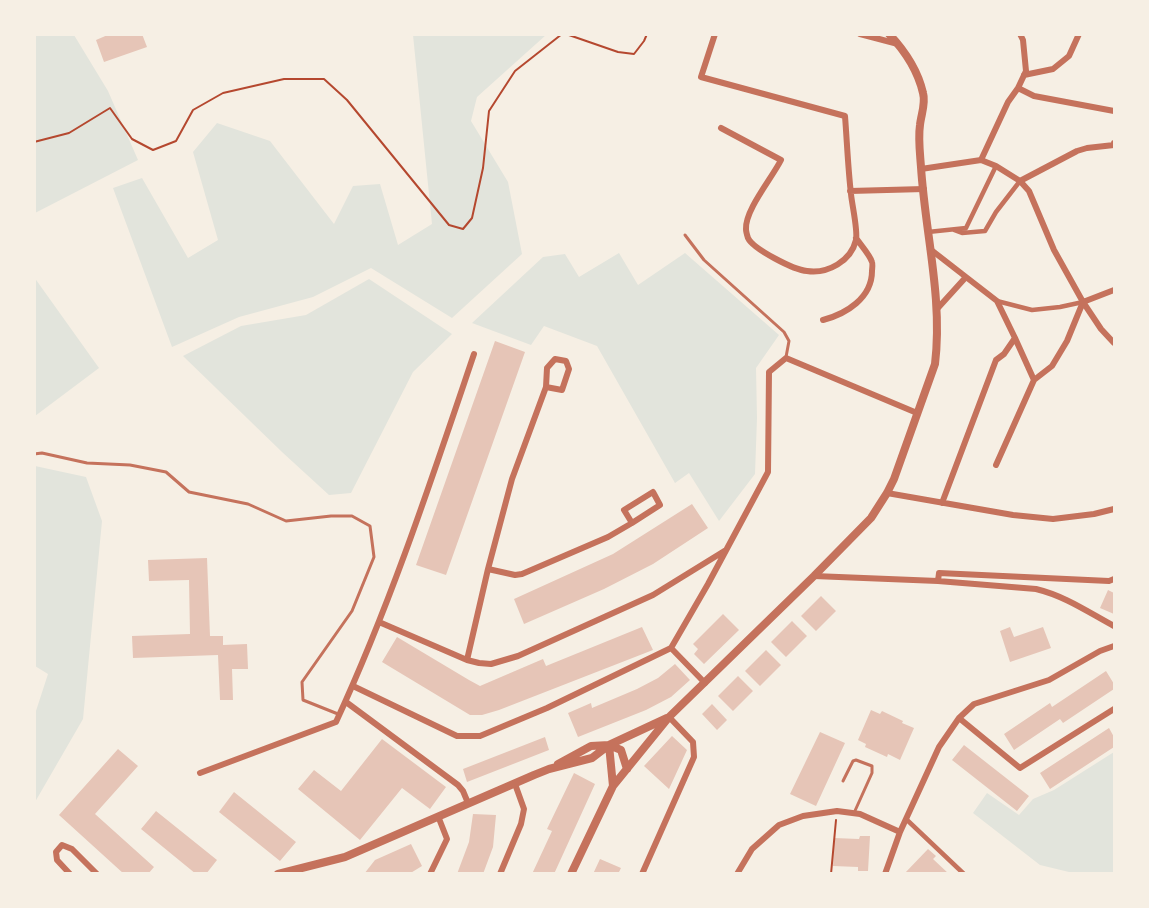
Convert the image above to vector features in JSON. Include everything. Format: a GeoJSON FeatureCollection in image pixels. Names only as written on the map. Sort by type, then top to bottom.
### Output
{"type":"FeatureCollection","features":[{"type":"Feature","properties":{"kind":"street"},"geometry":{"type":"LineString","coordinates":[[715,34],[701,77],[844,117],[856,238],[851,252],[841,263],[821,271],[805,271],[783,263],[748,239],[746,228],[750,212],[781,160],[721,128]]}},
{"type":"Feature","properties":{"kind":"street"},"geometry":{"type":"LineString","coordinates":[[860,34],[899,44]]}},
{"type":"Feature","properties":{"kind":"street"},"geometry":{"type":"LineString","coordinates":[[571,873],[613,786],[627,768],[669,717],[871,518],[887,494],[894,478],[935,364],[937,309],[921,169],[920,126],[924,97],[918,76],[899,44],[889,34]]}},
{"type":"Feature","properties":{"kind":"street"},"geometry":{"type":"LineString","coordinates":[[981,160],[1008,102],[1026,71],[1023,40],[1020,34]]}},
{"type":"Feature","properties":{"kind":"street"},"geometry":{"type":"LineString","coordinates":[[1024,75],[1053,69],[1069,56],[1079,34]]}},
{"type":"Feature","properties":{"kind":"street"},"geometry":{"type":"LineString","coordinates":[[1018,88],[1034,96],[1114,111]]}},
{"type":"Feature","properties":{"kind":"street"},"geometry":{"type":"LineString","coordinates":[[952,229],[962,233],[986,231],[996,212],[1020,181],[1077,151],[1114,145],[1114,143]]}},
{"type":"Feature","properties":{"kind":"street"},"geometry":{"type":"LineString","coordinates":[[921,169],[981,160],[996,166],[1020,181],[1029,191],[1054,250],[1083,302],[1101,329],[1114,343]]}},
{"type":"Feature","properties":{"kind":"street"},"geometry":{"type":"LineString","coordinates":[[928,232],[966,228],[996,166]]}},
{"type":"Feature","properties":{"kind":"street"},"geometry":{"type":"LineString","coordinates":[[850,191],[924,189]]}},
{"type":"Feature","properties":{"kind":"street"},"geometry":{"type":"LineString","coordinates":[[823,320],[852,307],[864,295],[872,278],[873,262],[856,238]]}},
{"type":"Feature","properties":{"kind":"street"},"geometry":{"type":"LineString","coordinates":[[930,249],[997,301],[1032,310],[1060,308],[1114,290]]}},
{"type":"Feature","properties":{"kind":"street"},"geometry":{"type":"LineString","coordinates":[[937,309],[966,277]]}},
{"type":"Feature","properties":{"kind":"street"},"geometry":{"type":"LineString","coordinates":[[997,301],[1034,380]]}},
{"type":"Feature","properties":{"kind":"street"},"geometry":{"type":"LineString","coordinates":[[996,465],[1034,380],[1052,366],[1067,341],[1083,302]]}},
{"type":"Feature","properties":{"kind":"street"},"geometry":{"type":"LineString","coordinates":[[942,503],[996,360],[1004,354],[1015,338]]}},
{"type":"Feature","properties":{"kind":"street"},"geometry":{"type":"LineString","coordinates":[[200,773],[336,722],[379,622],[474,354]]}},
{"type":"Feature","properties":{"kind":"street"},"geometry":{"type":"LineString","coordinates":[[352,686],[457,736],[480,736],[547,708],[671,648],[768,472],[769,372],[786,358],[917,413]]}},
{"type":"Feature","properties":{"kind":"street"},"geometry":{"type":"LineString","coordinates":[[467,660],[512,479],[546,387],[547,368],[555,359],[566,360],[569,369],[562,390],[546,387]]}},
{"type":"Feature","properties":{"kind":"street"},"geometry":{"type":"LineString","coordinates":[[488,569],[515,575],[522,574],[608,537],[632,523],[660,505],[652,492],[624,510],[632,523]]}},
{"type":"Feature","properties":{"kind":"street"},"geometry":{"type":"LineString","coordinates":[[887,494],[1013,515],[1053,519],[1114,509]]}},
{"type":"Feature","properties":{"kind":"street"},"geometry":{"type":"LineString","coordinates":[[379,622],[467,660],[491,664],[518,656],[653,595],[726,549]]}},
{"type":"Feature","properties":{"kind":"street"},"geometry":{"type":"LineString","coordinates":[[938,581],[939,573],[1114,579]]}},
{"type":"Feature","properties":{"kind":"street"},"geometry":{"type":"LineString","coordinates":[[814,576],[938,581],[1036,589],[1051,592],[1070,601],[1114,626]]}},
{"type":"Feature","properties":{"kind":"street"},"geometry":{"type":"LineString","coordinates":[[885,873],[900,832],[939,747],[959,718],[974,704],[1049,680],[1100,651],[1114,646]]}},
{"type":"Feature","properties":{"kind":"street"},"geometry":{"type":"LineString","coordinates":[[671,648],[705,683]]}},
{"type":"Feature","properties":{"kind":"street"},"geometry":{"type":"LineString","coordinates":[[346,702],[458,785],[468,803]]}},
{"type":"Feature","properties":{"kind":"street"},"geometry":{"type":"LineString","coordinates":[[959,718],[1020,768],[1114,709]]}},
{"type":"Feature","properties":{"kind":"street"},"geometry":{"type":"LineString","coordinates":[[278,873],[345,857],[549,769],[591,746],[609,745],[669,717]]}},
{"type":"Feature","properties":{"kind":"street"},"geometry":{"type":"LineString","coordinates":[[642,873],[694,757],[693,742],[669,717]]}},
{"type":"Feature","properties":{"kind":"street"},"geometry":{"type":"LineString","coordinates":[[609,745],[621,750],[627,768]]}},
{"type":"Feature","properties":{"kind":"street"},"geometry":{"type":"LineString","coordinates":[[609,745],[613,786]]}},
{"type":"Feature","properties":{"kind":"street"},"geometry":{"type":"LineString","coordinates":[[500,873],[521,824],[524,809],[515,784]]}},
{"type":"Feature","properties":{"kind":"street"},"geometry":{"type":"LineString","coordinates":[[737,873],[752,849],[779,825],[803,816],[837,811],[854,813],[900,832]]}},
{"type":"Feature","properties":{"kind":"street"},"geometry":{"type":"LineString","coordinates":[[430,873],[447,839],[438,816]]}},
{"type":"Feature","properties":{"kind":"street"},"geometry":{"type":"LineString","coordinates":[[906,819],[964,873]]}},
{"type":"Feature","properties":{"kind":"street"},"geometry":{"type":"LineString","coordinates":[[70,873],[57,860],[56,852],[62,846],[72,849],[97,873]]}},
{"type":"Feature","properties":{"kind":"lane"},"geometry":{"type":"LineString","coordinates":[[685,235],[704,260],[784,332],[789,341],[786,358]]}},
{"type":"Feature","properties":{"kind":"lane"},"geometry":{"type":"LineString","coordinates":[[34,454],[42,453],[87,463],[130,465],[166,472],[189,492],[248,504],[286,521],[352,516],[370,526],[374,557],[352,611],[302,682],[303,700],[339,715]]}},
{"type":"Feature","properties":{"kind":"lane"},"geometry":{"type":"LineString","coordinates":[[843,781],[856,759],[872,766],[872,773],[854,813]]}},
{"type":"Feature","properties":{"kind":"path"},"geometry":{"type":"LineString","coordinates":[[34,142],[69,133],[110,108],[132,139],[153,150],[176,141],[193,110],[223,93],[284,80],[324,80],[347,100],[449,225],[463,228],[472,218],[483,168],[489,111],[515,71],[563,34],[618,52],[634,54],[644,41],[646,34]]}},
{"type":"Feature","properties":{"kind":"path"},"geometry":{"type":"LineString","coordinates":[[831,873],[837,811]]}},
{"type":"Feature","properties":{"kind":"shaded area"},"geometry":{"type":"Polygon","coordinates":[[[35,35],[74,35],[108,91],[138,160],[35,213],[35,35]]]}},
{"type":"Feature","properties":{"kind":"shaded area"},"geometry":{"type":"Polygon","coordinates":[[[413,35],[546,35],[477,97],[471,121],[508,182],[522,254],[452,318],[371,268],[313,297],[239,317],[172,347],[113,188],[142,178],[188,258],[218,240],[193,152],[217,123],[270,141],[334,224],[353,186],[380,184],[398,245],[432,224],[413,35]]]}},
{"type":"Feature","properties":{"kind":"shaded area"},"geometry":{"type":"Polygon","coordinates":[[[619,253],[638,285],[685,253],[779,335],[756,368],[755,474],[719,521],[689,473],[675,483],[597,346],[544,326],[531,345],[472,323],[543,257],[565,254],[579,277],[619,253]]]}},
{"type":"Feature","properties":{"kind":"shaded area"},"geometry":{"type":"Polygon","coordinates":[[[34,277],[99,368],[35,416],[34,416],[34,277]]]}},
{"type":"Feature","properties":{"kind":"shaded area"},"geometry":{"type":"Polygon","coordinates":[[[369,279],[452,334],[413,372],[351,493],[329,495],[183,356],[241,326],[306,315],[369,279]]]}},
{"type":"Feature","properties":{"kind":"shaded area"},"geometry":{"type":"Polygon","coordinates":[[[35,466],[86,477],[102,521],[83,719],[35,802],[35,714],[48,674],[35,666],[35,466]]]}},
{"type":"Feature","properties":{"kind":"shaded area"},"geometry":{"type":"Polygon","coordinates":[[[1114,752],[1114,873],[1070,873],[1040,865],[973,813],[987,793],[1019,815],[1033,799],[1054,790],[1114,752]]]}},
{"type":"Feature","properties":{"kind":"building"},"geometry":{"type":"Polygon","coordinates":[[[110,34],[142,34],[147,47],[104,62],[96,40],[110,34]]]}},
{"type":"Feature","properties":{"kind":"building"},"geometry":{"type":"Polygon","coordinates":[[[495,341],[525,352],[446,575],[416,565],[495,341]]]}},
{"type":"Feature","properties":{"kind":"building"},"geometry":{"type":"Polygon","coordinates":[[[692,504],[708,528],[653,564],[604,589],[524,624],[514,599],[613,554],[692,504]]]}},
{"type":"Feature","properties":{"kind":"building"},"geometry":{"type":"Polygon","coordinates":[[[207,558],[210,636],[223,636],[223,645],[247,644],[248,669],[232,669],[233,700],[220,700],[218,655],[133,658],[132,636],[190,634],[189,580],[149,581],[148,560],[207,558]]]}},
{"type":"Feature","properties":{"kind":"building"},"geometry":{"type":"Polygon","coordinates":[[[1108,590],[1114,593],[1114,614],[1100,608],[1108,590]]]}},
{"type":"Feature","properties":{"kind":"building"},"geometry":{"type":"Polygon","coordinates":[[[821,596],[836,611],[816,631],[801,616],[821,596]]]}},
{"type":"Feature","properties":{"kind":"building"},"geometry":{"type":"Polygon","coordinates":[[[723,614],[739,630],[704,664],[694,654],[698,649],[693,644],[723,614]]]}},
{"type":"Feature","properties":{"kind":"building"},"geometry":{"type":"Polygon","coordinates":[[[792,621],[807,636],[786,657],[771,642],[792,621]]]}},
{"type":"Feature","properties":{"kind":"building"},"geometry":{"type":"Polygon","coordinates":[[[642,627],[653,650],[482,715],[470,715],[382,662],[397,637],[480,686],[543,659],[546,666],[642,627]]]}},
{"type":"Feature","properties":{"kind":"building"},"geometry":{"type":"Polygon","coordinates":[[[1010,627],[1014,637],[1043,627],[1051,648],[1010,662],[1000,631],[1010,627]]]}},
{"type":"Feature","properties":{"kind":"building"},"geometry":{"type":"Polygon","coordinates":[[[766,650],[781,665],[760,686],[745,671],[766,650]]]}},
{"type":"Feature","properties":{"kind":"building"},"geometry":{"type":"Polygon","coordinates":[[[675,664],[690,680],[671,697],[646,710],[578,737],[568,713],[591,703],[592,708],[637,689],[658,678],[675,664]]]}},
{"type":"Feature","properties":{"kind":"building"},"geometry":{"type":"Polygon","coordinates":[[[1106,671],[1114,684],[1114,689],[1063,723],[1060,719],[1014,750],[1004,734],[1050,703],[1052,707],[1106,671]]]}},
{"type":"Feature","properties":{"kind":"building"},"geometry":{"type":"Polygon","coordinates":[[[738,676],[753,691],[733,711],[718,696],[738,676]]]}},
{"type":"Feature","properties":{"kind":"building"},"geometry":{"type":"Polygon","coordinates":[[[712,704],[727,720],[717,730],[702,714],[712,704]]]}},
{"type":"Feature","properties":{"kind":"building"},"geometry":{"type":"Polygon","coordinates":[[[871,710],[880,714],[882,711],[914,728],[900,760],[865,747],[866,744],[858,740],[871,710]]]}},
{"type":"Feature","properties":{"kind":"building"},"geometry":{"type":"Polygon","coordinates":[[[1109,728],[1114,737],[1114,747],[1050,789],[1040,773],[1109,728]]]}},
{"type":"Feature","properties":{"kind":"building"},"geometry":{"type":"Polygon","coordinates":[[[820,732],[845,743],[816,806],[790,794],[820,732]]]}},
{"type":"Feature","properties":{"kind":"building"},"geometry":{"type":"Polygon","coordinates":[[[672,736],[687,750],[669,789],[644,766],[672,736]]]}},
{"type":"Feature","properties":{"kind":"building"},"geometry":{"type":"Polygon","coordinates":[[[545,737],[549,750],[467,782],[463,769],[545,737]]]}},
{"type":"Feature","properties":{"kind":"building"},"geometry":{"type":"Polygon","coordinates":[[[382,739],[446,787],[430,809],[402,788],[360,840],[298,789],[314,770],[341,791],[382,739]]]}},
{"type":"Feature","properties":{"kind":"building"},"geometry":{"type":"Polygon","coordinates":[[[964,745],[1029,796],[1017,811],[952,760],[964,745]]]}},
{"type":"Feature","properties":{"kind":"building"},"geometry":{"type":"Polygon","coordinates":[[[118,749],[138,766],[95,814],[154,867],[148,874],[124,874],[59,815],[118,749]]]}},
{"type":"Feature","properties":{"kind":"building"},"geometry":{"type":"Polygon","coordinates":[[[574,773],[595,784],[554,874],[532,874],[552,831],[547,829],[574,773]]]}},
{"type":"Feature","properties":{"kind":"building"},"geometry":{"type":"Polygon","coordinates":[[[234,792],[296,842],[280,861],[219,812],[234,792]]]}},
{"type":"Feature","properties":{"kind":"building"},"geometry":{"type":"Polygon","coordinates":[[[156,811],[217,860],[206,874],[196,874],[141,829],[156,811]]]}},
{"type":"Feature","properties":{"kind":"building"},"geometry":{"type":"Polygon","coordinates":[[[473,814],[496,815],[493,847],[483,874],[457,874],[469,842],[473,814]]]}},
{"type":"Feature","properties":{"kind":"building"},"geometry":{"type":"Polygon","coordinates":[[[860,836],[870,836],[868,871],[858,871],[858,867],[833,866],[834,838],[859,839],[860,836]]]}},
{"type":"Feature","properties":{"kind":"building"},"geometry":{"type":"Polygon","coordinates":[[[411,844],[422,866],[409,874],[364,874],[375,860],[411,844]]]}},
{"type":"Feature","properties":{"kind":"building"},"geometry":{"type":"Polygon","coordinates":[[[928,849],[936,856],[933,859],[949,874],[904,874],[928,849]]]}},
{"type":"Feature","properties":{"kind":"building"},"geometry":{"type":"Polygon","coordinates":[[[600,859],[621,868],[618,874],[593,874],[600,859]]]}}]}
